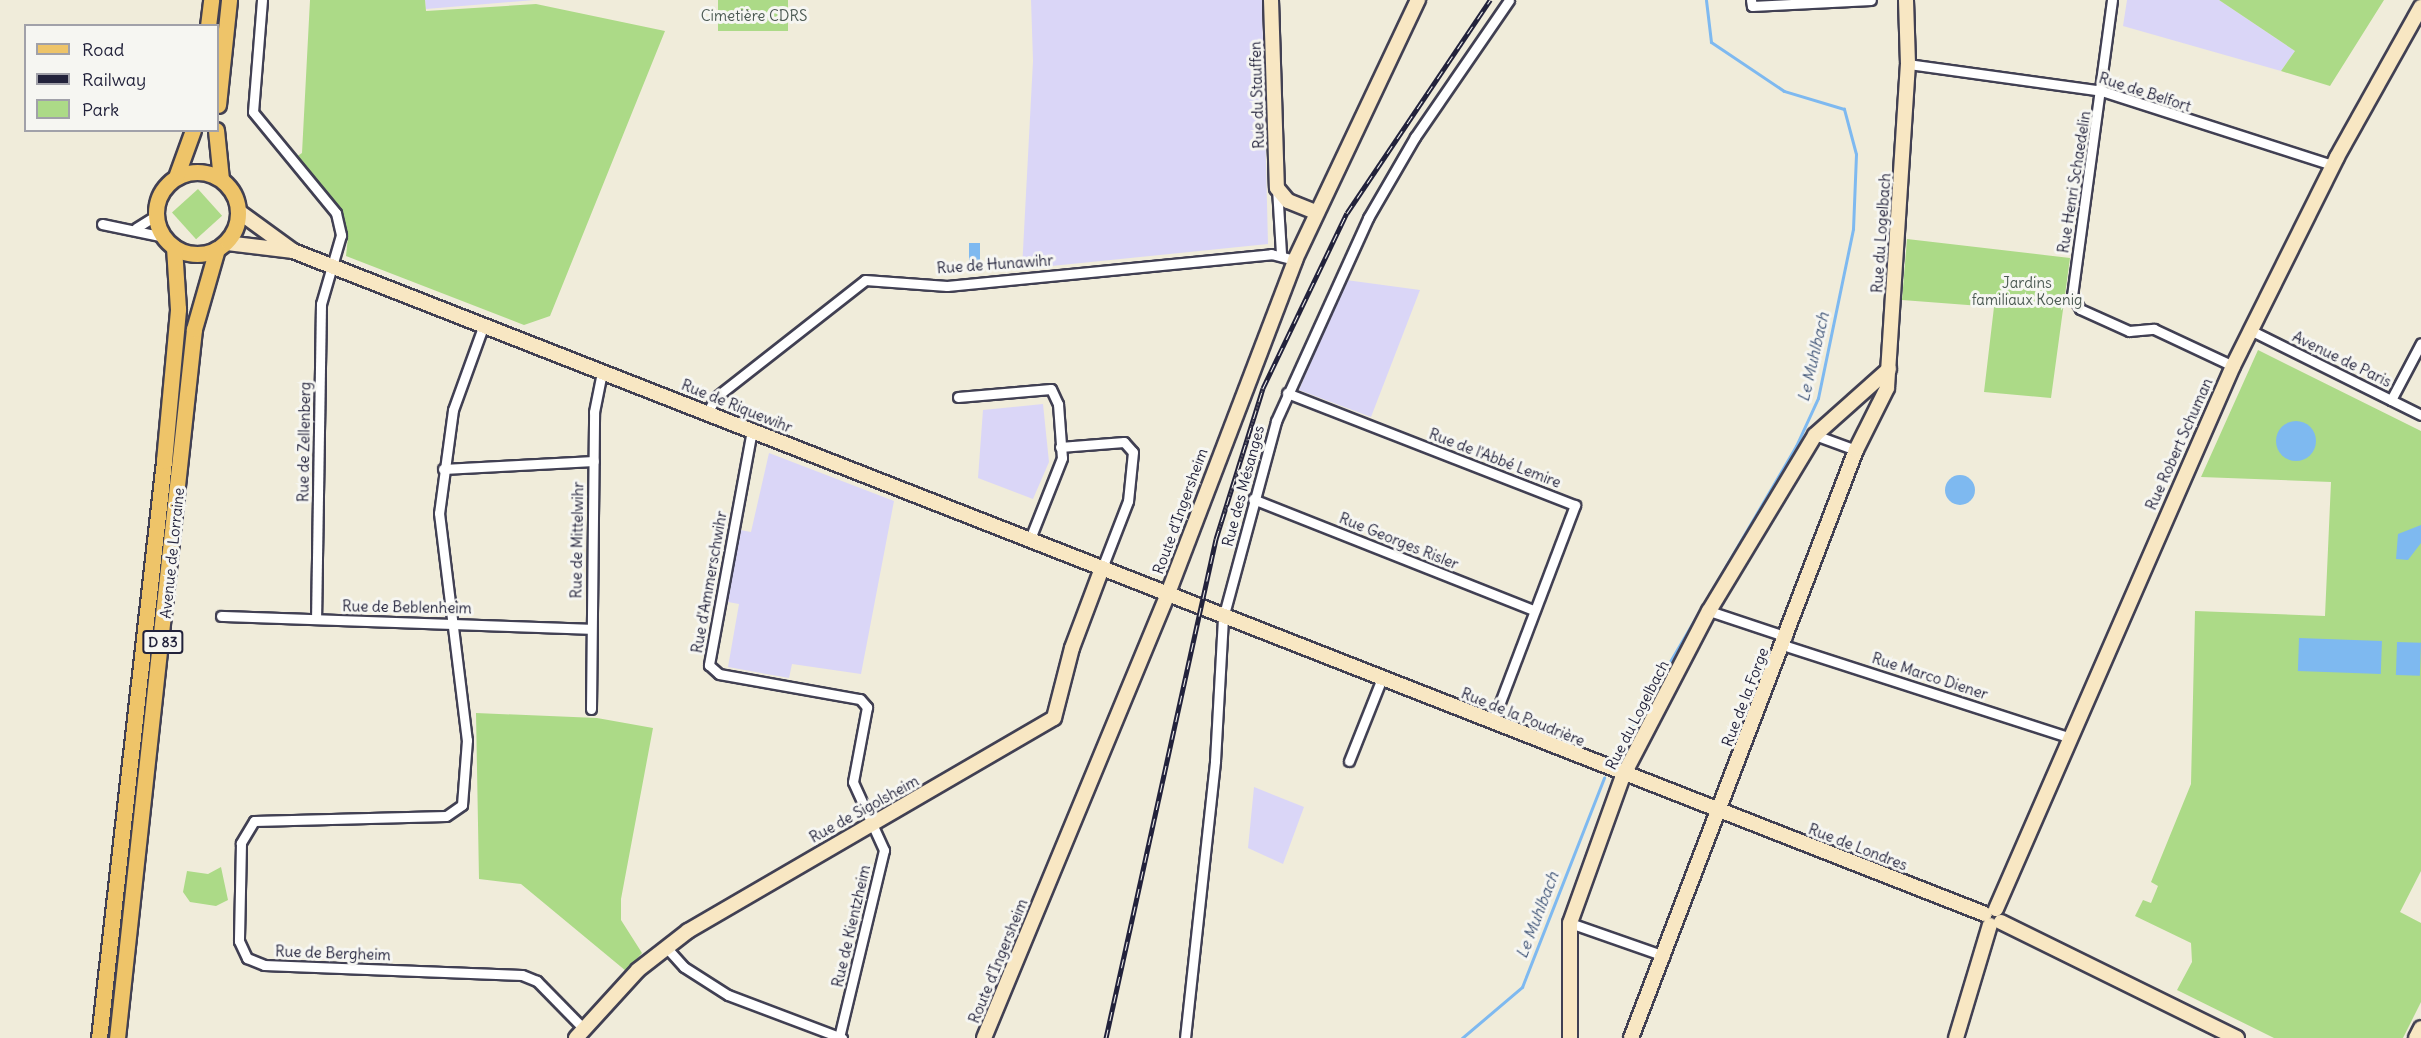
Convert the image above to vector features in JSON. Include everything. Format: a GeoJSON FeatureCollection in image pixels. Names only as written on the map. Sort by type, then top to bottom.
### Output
{"type":"FeatureCollection","features":[{"type":"Feature","properties":{"kind":"main road"},"geometry":{"type":"LineString","coordinates":[[208,24],[211,0]]}},
{"type":"Feature","properties":{"kind":"main road"},"geometry":{"type":"LineString","coordinates":[[219,95],[229,0]]}},
{"type":"Feature","properties":{"kind":"main road"},"geometry":{"type":"LineString","coordinates":[[156,215],[161,193],[176,177],[193,132]]}},
{"type":"Feature","properties":{"kind":"main road"},"geometry":{"type":"LineString","coordinates":[[216,132],[221,179],[238,211]]}},
{"type":"Feature","properties":{"kind":"main road"},"geometry":{"type":"LineString","coordinates":[[176,177],[199,172],[221,179]]}},
{"type":"Feature","properties":{"kind":"main road","name":"Avenue de Lorraine"},"geometry":{"type":"LineString","coordinates":[[117,1038],[194,329],[221,246],[238,211]]}},
{"type":"Feature","properties":{"kind":"main road","name":"Avenue de Lorraine"},"geometry":{"type":"LineString","coordinates":[[99,1038],[164,461],[178,309],[169,242],[156,215]]}},
{"type":"Feature","properties":{"kind":"main road"},"geometry":{"type":"LineString","coordinates":[[169,242],[191,253],[221,246]]}},
{"type":"Feature","properties":{"kind":"street","name":"Rue de Zellenberg"},"geometry":{"type":"LineString","coordinates":[[262,0],[254,112],[336,213],[341,235],[321,304],[316,620]]}},
{"type":"Feature","properties":{"kind":"street","name":"Rue du Stauffen"},"geometry":{"type":"LineString","coordinates":[[1271,0],[1281,254]]}},
{"type":"Feature","properties":{"kind":"street","name":"Route d'Ingersheim"},"geometry":{"type":"LineString","coordinates":[[984,1038],[1167,596],[1295,260],[1418,0]]}},
{"type":"Feature","properties":{"kind":"street","name":"Rue des Mésanges"},"geometry":{"type":"LineString","coordinates":[[1185,1038],[1215,761],[1224,618],[1253,499],[1287,393],[1368,218],[1445,90],[1509,0]]}},
{"type":"Feature","properties":{"kind":"street"},"geometry":{"type":"LineString","coordinates":[[1752,3],[1871,0]]}},
{"type":"Feature","properties":{"kind":"street","name":"Rue du Logelbach"},"geometry":{"type":"LineString","coordinates":[[1570,1038],[1570,923],[1623,776],[1709,611],[1815,435],[1889,369],[1908,64],[1906,0]]}},
{"type":"Feature","properties":{"kind":"street","name":"Rue Henri Schaedelin"},"geometry":{"type":"LineString","coordinates":[[2112,0],[2102,92],[2072,295],[2080,309],[2129,331],[2154,329],[2233,366]]}},
{"type":"Feature","properties":{"kind":"street","name":"Rue Robert Schuman"},"geometry":{"type":"LineString","coordinates":[[1956,1038],[1993,918],[2068,737],[2233,366],[2333,165],[2421,7]]}},
{"type":"Feature","properties":{"kind":"street","name":"Rue de Belfort"},"geometry":{"type":"LineString","coordinates":[[1908,64],[2102,92],[2111,99],[2333,165]]}},
{"type":"Feature","properties":{"kind":"street"},"geometry":{"type":"LineString","coordinates":[[1277,188],[1288,201],[1317,213]]}},
{"type":"Feature","properties":{"kind":"street","name":"Rue de Riquewihr"},"geometry":{"type":"LineString","coordinates":[[238,211],[293,250],[333,267],[483,327],[708,411],[1167,596]]}},
{"type":"Feature","properties":{"kind":"street"},"geometry":{"type":"LineString","coordinates":[[135,228],[156,215]]}},
{"type":"Feature","properties":{"kind":"street"},"geometry":{"type":"LineString","coordinates":[[102,224],[135,228],[169,242]]}},
{"type":"Feature","properties":{"kind":"street","name":"Rue de Riquewihr"},"geometry":{"type":"LineString","coordinates":[[221,246],[293,250]]}},
{"type":"Feature","properties":{"kind":"street","name":"Rue de Hunawihr"},"geometry":{"type":"LineString","coordinates":[[708,411],[716,397],[865,280],[947,286],[1281,254],[1295,260]]}},
{"type":"Feature","properties":{"kind":"street"},"geometry":{"type":"LineString","coordinates":[[450,622],[439,513],[442,469],[453,410],[483,327]]}},
{"type":"Feature","properties":{"kind":"street","name":"Avenue de Paris"},"geometry":{"type":"LineString","coordinates":[[2250,330],[2421,415]]}},
{"type":"Feature","properties":{"kind":"street"},"geometry":{"type":"LineString","coordinates":[[2391,400],[2421,343]]}},
{"type":"Feature","properties":{"kind":"street","name":"Rue de la Forge"},"geometry":{"type":"LineString","coordinates":[[1631,1038],[1857,450],[1887,387],[1889,369]]}},
{"type":"Feature","properties":{"kind":"street","name":"Rue de Mittelwihr"},"geometry":{"type":"LineString","coordinates":[[591,709],[594,412],[602,372]]}},
{"type":"Feature","properties":{"kind":"street"},"geometry":{"type":"LineString","coordinates":[[958,397],[1051,389],[1058,404],[1062,458],[1030,539]]}},
{"type":"Feature","properties":{"kind":"street","name":"Rue de l'Abbé Lemire"},"geometry":{"type":"LineString","coordinates":[[1287,393],[1575,505],[1491,723]]}},
{"type":"Feature","properties":{"kind":"street","name":"Rue d'Ammerschwihr"},"geometry":{"type":"LineString","coordinates":[[752,430],[709,665],[718,674],[860,699],[867,707],[853,782],[875,823]]}},
{"type":"Feature","properties":{"kind":"street"},"geometry":{"type":"LineString","coordinates":[[1815,435],[1857,450]]}},
{"type":"Feature","properties":{"kind":"street"},"geometry":{"type":"LineString","coordinates":[[1060,447],[1124,442],[1133,452],[1128,501],[1102,568]]}},
{"type":"Feature","properties":{"kind":"street"},"geometry":{"type":"LineString","coordinates":[[442,469],[594,461]]}},
{"type":"Feature","properties":{"kind":"street","name":"Rue Georges Risler"},"geometry":{"type":"LineString","coordinates":[[1253,499],[1533,610]]}},
{"type":"Feature","properties":{"kind":"street","name":"Rue de Sigolsheim"},"geometry":{"type":"LineString","coordinates":[[580,1034],[666,946],[1054,718],[1072,648],[1102,568]]}},
{"type":"Feature","properties":{"kind":"street","name":"Rue de la Poudrière"},"geometry":{"type":"LineString","coordinates":[[1167,596],[1382,678],[1623,776],[1718,811]]}},
{"type":"Feature","properties":{"kind":"street","name":"Rue Marco Diener"},"geometry":{"type":"LineString","coordinates":[[1709,611],[1889,679],[2068,737]]}},
{"type":"Feature","properties":{"kind":"street","name":"Rue de Beblenheim"},"geometry":{"type":"LineString","coordinates":[[222,616],[591,628]]}},
{"type":"Feature","properties":{"kind":"street","name":"Rue de Bergheim"},"geometry":{"type":"LineString","coordinates":[[450,622],[462,687],[467,740],[462,805],[446,816],[254,821],[241,843],[241,950],[264,965],[522,975],[537,981],[580,1034]]}},
{"type":"Feature","properties":{"kind":"street"},"geometry":{"type":"LineString","coordinates":[[1349,761],[1382,678]]}},
{"type":"Feature","properties":{"kind":"street","name":"Rue de Londres"},"geometry":{"type":"LineString","coordinates":[[1718,811],[1993,918],[2237,1038]]}},
{"type":"Feature","properties":{"kind":"street","name":"Rue de Kientzheim"},"geometry":{"type":"LineString","coordinates":[[841,1037],[884,850],[875,823]]}},
{"type":"Feature","properties":{"kind":"street"},"geometry":{"type":"LineString","coordinates":[[1570,923],[1664,957]]}},
{"type":"Feature","properties":{"kind":"street"},"geometry":{"type":"LineString","coordinates":[[666,946],[684,967],[728,995],[841,1037]]}},
{"type":"Feature","properties":{"kind":"street"},"geometry":{"type":"LineString","coordinates":[[2416,1038],[2421,1028]]}},
{"type":"Feature","properties":{"kind":"shaded area"},"geometry":{"type":"Polygon","coordinates":[[[425,0],[534,0],[426,9],[425,0]]]}},
{"type":"Feature","properties":{"kind":"shaded area"},"geometry":{"type":"Polygon","coordinates":[[[1031,0],[1262,0],[1268,244],[1022,269],[1033,61],[1031,0]]]}},
{"type":"Feature","properties":{"kind":"shaded area"},"geometry":{"type":"Polygon","coordinates":[[[2127,0],[2219,0],[2295,51],[2281,71],[2123,26],[2127,0]]]}},
{"type":"Feature","properties":{"kind":"shaded area"},"geometry":{"type":"Polygon","coordinates":[[[1346,280],[1420,290],[1371,417],[1299,390],[1346,280]]]}},
{"type":"Feature","properties":{"kind":"shaded area"},"geometry":{"type":"Polygon","coordinates":[[[1043,404],[1049,462],[1033,499],[978,478],[983,410],[1043,404]]]}},
{"type":"Feature","properties":{"kind":"shaded area"},"geometry":{"type":"Polygon","coordinates":[[[769,453],[894,501],[861,674],[792,664],[789,678],[728,667],[739,604],[728,602],[740,530],[751,532],[769,453]]]}},
{"type":"Feature","properties":{"kind":"shaded area"},"geometry":{"type":"Polygon","coordinates":[[[1254,787],[1304,807],[1283,864],[1248,848],[1254,787]]]}},
{"type":"Feature","properties":{"kind":"green space"},"geometry":{"type":"Polygon","coordinates":[[[310,0],[425,0],[426,11],[536,4],[665,31],[550,316],[524,325],[346,256],[348,237],[341,209],[296,157],[302,153],[310,0]]]}},
{"type":"Feature","properties":{"kind":"green space","name":"Cimetière CDRS"},"geometry":{"type":"Polygon","coordinates":[[[718,0],[788,0],[788,31],[718,31],[718,0]]]}},
{"type":"Feature","properties":{"kind":"green space"},"geometry":{"type":"Polygon","coordinates":[[[2219,0],[2384,0],[2330,86],[2281,71],[2295,51],[2219,0]]]}},
{"type":"Feature","properties":{"kind":"green space"},"geometry":{"type":"Polygon","coordinates":[[[198,189],[222,216],[196,239],[172,212],[198,189]]]}},
{"type":"Feature","properties":{"kind":"green space","name":"Jardins familiaux Koenig"},"geometry":{"type":"Polygon","coordinates":[[[1907,239],[2070,258],[2051,398],[1984,392],[1994,307],[1902,300],[1907,239]]]}},
{"type":"Feature","properties":{"kind":"green space"},"geometry":{"type":"Polygon","coordinates":[[[2258,350],[2421,431],[2421,871],[2400,912],[2421,923],[2421,1002],[2403,1038],[2274,1038],[2177,990],[2192,962],[2191,943],[2135,916],[2143,900],[2151,903],[2158,886],[2151,882],[2191,784],[2195,611],[2325,616],[2331,482],[2201,477],[2258,350]]]}},
{"type":"Feature","properties":{"kind":"green space"},"geometry":{"type":"Polygon","coordinates":[[[170,453],[177,454],[111,1038],[105,1038],[170,453]]]}},
{"type":"Feature","properties":{"kind":"green space"},"geometry":{"type":"Polygon","coordinates":[[[476,713],[597,718],[653,728],[621,899],[621,920],[642,953],[626,971],[521,884],[479,879],[476,713]]]}},
{"type":"Feature","properties":{"kind":"green space"},"geometry":{"type":"Polygon","coordinates":[[[221,867],[228,900],[216,906],[190,902],[183,892],[187,871],[208,874],[221,867]]]}},
{"type":"Feature","properties":{"kind":"water"},"geometry":{"type":"Polygon","coordinates":[[[969,243],[980,243],[980,266],[969,266],[969,243]]]}},
{"type":"Feature","properties":{"kind":"water"},"geometry":{"type":"Polygon","coordinates":[[[2296,421],[2304,422],[2310,427],[2315,433],[2315,449],[2310,455],[2304,460],[2296,461],[2288,460],[2282,455],[2277,449],[2276,441],[2277,433],[2282,427],[2288,422],[2296,421]]]}},
{"type":"Feature","properties":{"kind":"water"},"geometry":{"type":"Polygon","coordinates":[[[1960,475],[1971,479],[1975,490],[1971,501],[1960,505],[1949,501],[1945,490],[1949,479],[1960,475]]]}},
{"type":"Feature","properties":{"kind":"water"},"geometry":{"type":"Polygon","coordinates":[[[2421,525],[2421,543],[2408,560],[2396,559],[2398,534],[2421,525]]]}},
{"type":"Feature","properties":{"kind":"water"},"geometry":{"type":"Polygon","coordinates":[[[2299,638],[2382,641],[2381,674],[2298,671],[2299,638]]]}},
{"type":"Feature","properties":{"kind":"water"},"geometry":{"type":"Polygon","coordinates":[[[2397,642],[2421,643],[2420,676],[2396,675],[2397,642]]]}},
{"type":"Feature","properties":{"kind":"waterway","name":"Le Muhlbach"},"geometry":{"type":"LineString","coordinates":[[1616,754],[1796,446],[1818,398],[1853,229],[1856,154],[1844,109],[1784,91],[1711,42],[1706,0]]}},
{"type":"Feature","properties":{"kind":"waterway","name":"Le Muhlbach"},"geometry":{"type":"LineString","coordinates":[[1462,1038],[1522,987],[1604,778]]}},
{"type":"Feature","properties":{"kind":"railway"},"geometry":{"type":"LineString","coordinates":[[1106,1038],[1216,539],[1263,388],[1347,213],[1490,0]]}}]}
